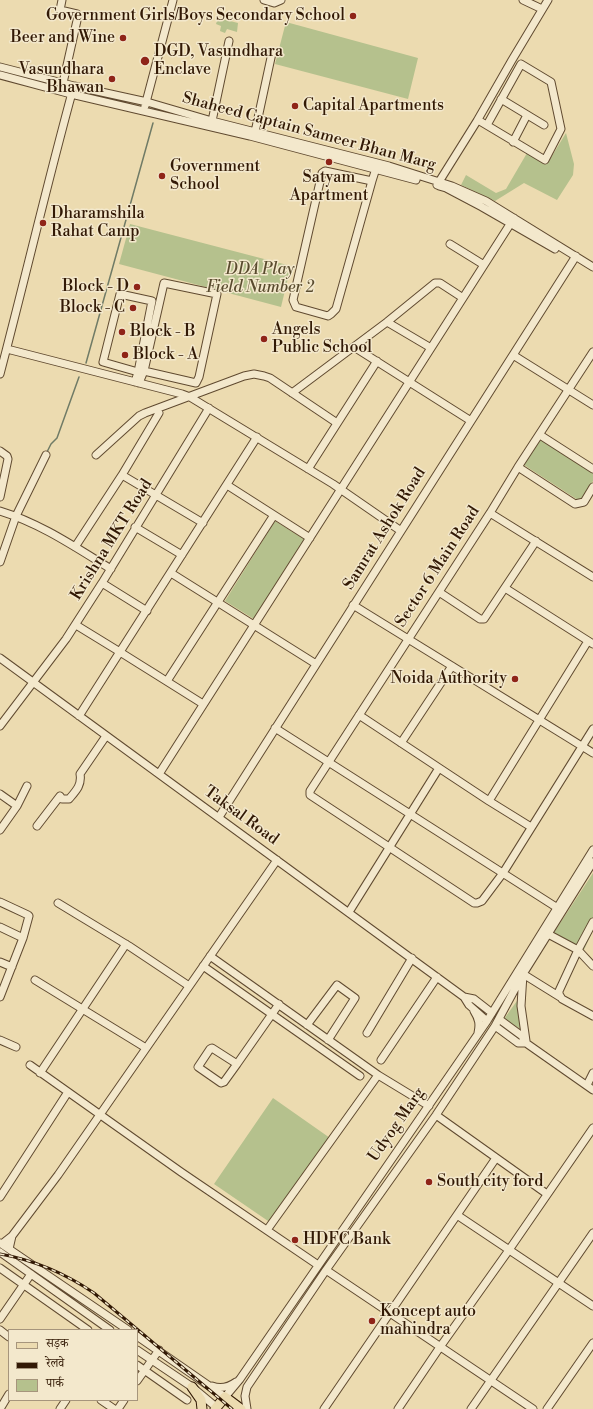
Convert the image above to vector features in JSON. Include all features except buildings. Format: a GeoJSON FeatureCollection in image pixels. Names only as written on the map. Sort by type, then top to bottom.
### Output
{"type":"FeatureCollection","features":[{"type":"Feature","properties":{"kind":"main road"},"geometry":{"type":"LineString","coordinates":[[192,1387],[201,1400],[202,1409]]}},
{"type":"Feature","properties":{"kind":"main road"},"geometry":{"type":"LineString","coordinates":[[225,1397],[236,1408]]}},
{"type":"Feature","properties":{"kind":"main road","name":"Udyog Marg"},"geometry":{"type":"LineString","coordinates":[[216,1408],[225,1397]]}},
{"type":"Feature","properties":{"kind":"street"},"geometry":{"type":"LineString","coordinates":[[62,0],[60,10],[77,14],[78,16],[63,83]]}},
{"type":"Feature","properties":{"kind":"street"},"geometry":{"type":"LineString","coordinates":[[144,110],[173,0]]}},
{"type":"Feature","properties":{"kind":"street"},"geometry":{"type":"LineString","coordinates":[[264,0],[274,3],[281,0]]}},
{"type":"Feature","properties":{"kind":"street"},"geometry":{"type":"LineString","coordinates":[[523,0],[542,10]]}},
{"type":"Feature","properties":{"kind":"street"},"geometry":{"type":"LineString","coordinates":[[438,184],[478,120],[548,0]]}},
{"type":"Feature","properties":{"kind":"street"},"geometry":{"type":"LineString","coordinates":[[212,121],[229,41]]}},
{"type":"Feature","properties":{"kind":"street"},"geometry":{"type":"LineString","coordinates":[[255,132],[272,53]]}},
{"type":"Feature","properties":{"kind":"street"},"geometry":{"type":"LineString","coordinates":[[478,120],[544,160],[561,129],[551,82],[521,64],[487,125]]}},
{"type":"Feature","properties":{"kind":"street","name":"Shaheed Captain Sameer Bhan Marg"},"geometry":{"type":"LineString","coordinates":[[0,67],[74,86],[147,102],[438,184],[452,186],[486,201],[512,220],[575,258],[593,271]]}},
{"type":"Feature","properties":{"kind":"street","name":"Shaheed Captain Sameer Bhan Marg"},"geometry":{"type":"LineString","coordinates":[[0,75],[72,94],[298,145]]}},
{"type":"Feature","properties":{"kind":"street"},"geometry":{"type":"LineString","coordinates":[[0,374],[46,195],[59,138],[74,86]]}},
{"type":"Feature","properties":{"kind":"street"},"geometry":{"type":"LineString","coordinates":[[501,99],[544,125]]}},
{"type":"Feature","properties":{"kind":"street"},"geometry":{"type":"LineString","coordinates":[[513,142],[527,115]]}},
{"type":"Feature","properties":{"kind":"street"},"geometry":{"type":"LineString","coordinates":[[372,181],[325,171],[322,173],[293,300],[296,307],[328,316],[336,309],[372,181],[376,166]]}},
{"type":"Feature","properties":{"kind":"street"},"geometry":{"type":"LineString","coordinates":[[159,774],[512,220]]}},
{"type":"Feature","properties":{"kind":"street"},"geometry":{"type":"LineString","coordinates":[[450,244],[484,265]]}},
{"type":"Feature","properties":{"kind":"street","name":"Shaheed Captain Sameer Bhan Marg"},"geometry":{"type":"LineString","coordinates":[[575,258],[593,266]]}},
{"type":"Feature","properties":{"kind":"street","name":"Samrat Ashok Road"},"geometry":{"type":"LineString","coordinates":[[219,816],[575,258]]}},
{"type":"Feature","properties":{"kind":"street"},"geometry":{"type":"LineString","coordinates":[[137,382],[141,371],[164,283],[217,294],[199,377],[196,383],[141,371],[104,362],[120,294],[152,301],[141,371]]}},
{"type":"Feature","properties":{"kind":"street"},"geometry":{"type":"LineString","coordinates":[[292,393],[437,283],[440,283],[463,298]]}},
{"type":"Feature","properties":{"kind":"street"},"geometry":{"type":"LineString","coordinates":[[387,322],[431,348]]}},
{"type":"Feature","properties":{"kind":"street"},"geometry":{"type":"LineString","coordinates":[[354,347],[471,421]]}},
{"type":"Feature","properties":{"kind":"street"},"geometry":{"type":"LineString","coordinates":[[7,348],[190,397],[341,489],[401,531]]}},
{"type":"Feature","properties":{"kind":"street","name":"Sector 6 Main Road"},"geometry":{"type":"LineString","coordinates":[[390,847],[311,796],[310,791],[593,352]]}},
{"type":"Feature","properties":{"kind":"street"},"geometry":{"type":"LineString","coordinates":[[513,355],[593,405]]}},
{"type":"Feature","properties":{"kind":"street"},"geometry":{"type":"LineString","coordinates":[[308,469],[377,362]]}},
{"type":"Feature","properties":{"kind":"street"},"geometry":{"type":"LineString","coordinates":[[96,455],[142,415],[234,379],[254,374],[270,378],[337,423]]}},
{"type":"Feature","properties":{"kind":"street","name":"Krishna MKT Road"},"geometry":{"type":"LineString","coordinates":[[0,726],[76,625],[209,408]]}},
{"type":"Feature","properties":{"kind":"street"},"geometry":{"type":"LineString","coordinates":[[75,547],[122,475],[159,414]]}},
{"type":"Feature","properties":{"kind":"street"},"geometry":{"type":"LineString","coordinates":[[540,435],[593,469]]}},
{"type":"Feature","properties":{"kind":"street"},"geometry":{"type":"LineString","coordinates":[[79,716],[258,438]]}},
{"type":"Feature","properties":{"kind":"street"},"geometry":{"type":"LineString","coordinates":[[0,451],[7,456],[8,459],[0,497]]}},
{"type":"Feature","properties":{"kind":"street"},"geometry":{"type":"LineString","coordinates":[[0,562],[16,516],[46,454]]}},
{"type":"Feature","properties":{"kind":"street"},"geometry":{"type":"LineString","coordinates":[[518,467],[576,504],[584,502],[593,487]]}},
{"type":"Feature","properties":{"kind":"street"},"geometry":{"type":"LineString","coordinates":[[122,475],[203,523]]}},
{"type":"Feature","properties":{"kind":"street"},"geometry":{"type":"LineString","coordinates":[[227,485],[310,538]]}},
{"type":"Feature","properties":{"kind":"street"},"geometry":{"type":"LineString","coordinates":[[0,511],[34,523],[110,569]]}},
{"type":"Feature","properties":{"kind":"street"},"geometry":{"type":"LineString","coordinates":[[490,513],[593,577]]}},
{"type":"Feature","properties":{"kind":"street"},"geometry":{"type":"LineString","coordinates":[[167,681],[274,515]]}},
{"type":"Feature","properties":{"kind":"street"},"geometry":{"type":"LineString","coordinates":[[135,527],[182,555]]}},
{"type":"Feature","properties":{"kind":"street"},"geometry":{"type":"LineString","coordinates":[[439,592],[480,619],[486,618],[536,542]]}},
{"type":"Feature","properties":{"kind":"street"},"geometry":{"type":"LineString","coordinates":[[171,573],[316,664]]}},
{"type":"Feature","properties":{"kind":"street"},"geometry":{"type":"LineString","coordinates":[[102,583],[147,610]]}},
{"type":"Feature","properties":{"kind":"street"},"geometry":{"type":"LineString","coordinates":[[489,801],[539,720],[591,643],[505,588]]}},
{"type":"Feature","properties":{"kind":"street"},"geometry":{"type":"LineString","coordinates":[[354,605],[593,753]]}},
{"type":"Feature","properties":{"kind":"street"},"geometry":{"type":"LineString","coordinates":[[76,625],[203,704]]}},
{"type":"Feature","properties":{"kind":"street","name":"Taksal Road"},"geometry":{"type":"LineString","coordinates":[[0,658],[106,736],[219,816],[437,977],[464,996],[474,999],[492,1013]]}},
{"type":"Feature","properties":{"kind":"street"},"geometry":{"type":"LineString","coordinates":[[401,743],[452,666]]}},
{"type":"Feature","properties":{"kind":"street"},"geometry":{"type":"LineString","coordinates":[[359,715],[531,827]]}},
{"type":"Feature","properties":{"kind":"street"},"geometry":{"type":"LineString","coordinates":[[275,728],[556,908]]}},
{"type":"Feature","properties":{"kind":"street"},"geometry":{"type":"LineString","coordinates":[[390,847],[474,903],[482,901],[503,873],[593,729]]}},
{"type":"Feature","properties":{"kind":"street"},"geometry":{"type":"LineString","coordinates":[[37,826],[60,796],[62,799],[69,799],[78,789],[81,780],[80,774],[106,736]]}},
{"type":"Feature","properties":{"kind":"street"},"geometry":{"type":"LineString","coordinates":[[349,912],[439,768]]}},
{"type":"Feature","properties":{"kind":"street"},"geometry":{"type":"LineString","coordinates":[[0,830],[3,819],[17,806],[27,786]]}},
{"type":"Feature","properties":{"kind":"street"},"geometry":{"type":"LineString","coordinates":[[0,794],[17,806]]}},
{"type":"Feature","properties":{"kind":"street","name":"Udyog Marg"},"geometry":{"type":"LineString","coordinates":[[225,1397],[240,1379],[487,1021],[593,850]]}},
{"type":"Feature","properties":{"kind":"street"},"geometry":{"type":"LineString","coordinates":[[127,1329],[1,1244],[12,1236],[58,1175],[277,860]]}},
{"type":"Feature","properties":{"kind":"street","name":"Udyog Marg"},"geometry":{"type":"LineString","coordinates":[[247,1409],[245,1396],[247,1387],[326,1270],[436,1115],[495,1026],[523,974],[593,862]]}},
{"type":"Feature","properties":{"kind":"street"},"geometry":{"type":"LineString","coordinates":[[0,902],[28,915],[23,938],[0,997]]}},
{"type":"Feature","properties":{"kind":"street"},"geometry":{"type":"LineString","coordinates":[[58,903],[126,944],[189,986]]}},
{"type":"Feature","properties":{"kind":"street"},"geometry":{"type":"LineString","coordinates":[[560,997],[559,991],[593,922]]}},
{"type":"Feature","properties":{"kind":"street"},"geometry":{"type":"LineString","coordinates":[[0,927],[23,938]]}},
{"type":"Feature","properties":{"kind":"street"},"geometry":{"type":"LineString","coordinates":[[548,934],[578,950],[593,966]]}},
{"type":"Feature","properties":{"kind":"street"},"geometry":{"type":"LineString","coordinates":[[40,1072],[126,944]]}},
{"type":"Feature","properties":{"kind":"street"},"geometry":{"type":"LineString","coordinates":[[210,956],[378,1075],[429,1106]]}},
{"type":"Feature","properties":{"kind":"street"},"geometry":{"type":"LineString","coordinates":[[367,1033],[412,958]]}},
{"type":"Feature","properties":{"kind":"street"},"geometry":{"type":"LineString","coordinates":[[0,962],[12,967]]}},
{"type":"Feature","properties":{"kind":"street"},"geometry":{"type":"LineString","coordinates":[[203,966],[360,1076]]}},
{"type":"Feature","properties":{"kind":"street"},"geometry":{"type":"LineString","coordinates":[[526,1043],[521,1006],[523,974],[593,1016]]}},
{"type":"Feature","properties":{"kind":"street"},"geometry":{"type":"LineString","coordinates":[[381,1060],[437,977]]}},
{"type":"Feature","properties":{"kind":"street"},"geometry":{"type":"LineString","coordinates":[[35,980],[146,1048]]}},
{"type":"Feature","properties":{"kind":"street"},"geometry":{"type":"LineString","coordinates":[[307,1025],[337,985],[355,998],[328,1040]]}},
{"type":"Feature","properties":{"kind":"street","name":"Taksal Road"},"geometry":{"type":"LineString","coordinates":[[464,996],[469,1005],[487,1021]]}},
{"type":"Feature","properties":{"kind":"street"},"geometry":{"type":"LineString","coordinates":[[237,1064],[212,1048],[198,1068],[222,1083],[224,1082],[237,1064],[271,1014],[279,1004]]}},
{"type":"Feature","properties":{"kind":"street"},"geometry":{"type":"LineString","coordinates":[[469,1005],[479,1020],[480,1025],[477,1035]]}},
{"type":"Feature","properties":{"kind":"street"},"geometry":{"type":"LineString","coordinates":[[498,1019],[522,1036],[526,1043],[590,1087],[593,1073]]}},
{"type":"Feature","properties":{"kind":"street"},"geometry":{"type":"LineString","coordinates":[[495,1026],[518,1043],[526,1043]]}},
{"type":"Feature","properties":{"kind":"street"},"geometry":{"type":"LineString","coordinates":[[0,1040],[16,1047]]}},
{"type":"Feature","properties":{"kind":"street"},"geometry":{"type":"LineString","coordinates":[[30,1065],[181,1172],[318,1265]]}},
{"type":"Feature","properties":{"kind":"street"},"geometry":{"type":"LineString","coordinates":[[267,1230],[378,1075]]}},
{"type":"Feature","properties":{"kind":"street"},"geometry":{"type":"LineString","coordinates":[[0,1197],[68,1092]]}},
{"type":"Feature","properties":{"kind":"street"},"geometry":{"type":"LineString","coordinates":[[436,1115],[547,1194]]}},
{"type":"Feature","properties":{"kind":"street"},"geometry":{"type":"LineString","coordinates":[[398,1409],[593,1128]]}},
{"type":"Feature","properties":{"kind":"street"},"geometry":{"type":"LineString","coordinates":[[324,1409],[496,1158]]}},
{"type":"Feature","properties":{"kind":"street"},"geometry":{"type":"LineString","coordinates":[[457,1215],[593,1306]]}},
{"type":"Feature","properties":{"kind":"street"},"geometry":{"type":"LineString","coordinates":[[471,1409],[593,1234]]}},
{"type":"Feature","properties":{"kind":"street"},"geometry":{"type":"LineString","coordinates":[[9,1249],[12,1236]]}},
{"type":"Feature","properties":{"kind":"street"},"geometry":{"type":"LineString","coordinates":[[0,1252],[109,1329]]}},
{"type":"Feature","properties":{"kind":"street"},"geometry":{"type":"LineString","coordinates":[[0,1268],[87,1329]]}},
{"type":"Feature","properties":{"kind":"street"},"geometry":{"type":"LineString","coordinates":[[326,1270],[533,1409]]}},
{"type":"Feature","properties":{"kind":"street"},"geometry":{"type":"LineString","coordinates":[[0,1319],[31,1274]]}},
{"type":"Feature","properties":{"kind":"street"},"geometry":{"type":"LineString","coordinates":[[0,1330],[8,1336]]}},
{"type":"Feature","properties":{"kind":"street"},"geometry":{"type":"LineString","coordinates":[[138,1337],[225,1397]]}},
{"type":"Feature","properties":{"kind":"street"},"geometry":{"type":"LineString","coordinates":[[547,1409],[593,1343]]}},
{"type":"Feature","properties":{"kind":"street"},"geometry":{"type":"LineString","coordinates":[[138,1380],[159,1350]]}},
{"type":"Feature","properties":{"kind":"street"},"geometry":{"type":"LineString","coordinates":[[138,1351],[192,1387],[216,1408]]}},
{"type":"Feature","properties":{"kind":"street"},"geometry":{"type":"LineString","coordinates":[[138,1366],[187,1400]]}},
{"type":"Feature","properties":{"kind":"street"},"geometry":{"type":"LineString","coordinates":[[208,1385],[217,1388],[225,1387],[240,1379]]}},
{"type":"Feature","properties":{"kind":"street"},"geometry":{"type":"LineString","coordinates":[[0,1409],[8,1396]]}},
{"type":"Feature","properties":{"kind":"street"},"geometry":{"type":"LineString","coordinates":[[102,1401],[114,1409]]}},
{"type":"Feature","properties":{"kind":"green space"},"geometry":{"type":"Polygon","coordinates":[[[218,18],[238,23],[237,32],[227,29],[225,33],[220,31],[221,26],[216,24],[218,18]]]}},
{"type":"Feature","properties":{"kind":"green space"},"geometry":{"type":"Polygon","coordinates":[[[286,22],[418,58],[408,99],[275,64],[286,22]]]}},
{"type":"Feature","properties":{"kind":"green space"},"geometry":{"type":"Polygon","coordinates":[[[566,133],[574,164],[573,175],[557,200],[524,183],[495,201],[461,185],[466,175],[496,193],[506,189],[527,153],[547,164],[566,133]]]}},
{"type":"Feature","properties":{"kind":"green space","name":"DDA Play Field Number 2"},"geometry":{"type":"Polygon","coordinates":[[[130,224],[291,266],[281,307],[119,264],[130,224]]]}},
{"type":"Feature","properties":{"kind":"green space"},"geometry":{"type":"Polygon","coordinates":[[[541,439],[593,472],[593,481],[581,502],[524,465],[541,439]]]}},
{"type":"Feature","properties":{"kind":"green space"},"geometry":{"type":"Polygon","coordinates":[[[275,521],[307,541],[257,621],[225,601],[275,521]]]}},
{"type":"Feature","properties":{"kind":"green space"},"geometry":{"type":"Polygon","coordinates":[[[593,873],[593,930],[584,950],[553,934],[593,873]]]}},
{"type":"Feature","properties":{"kind":"green space"},"geometry":{"type":"Polygon","coordinates":[[[519,998],[520,1029],[504,1019],[519,998]]]}},
{"type":"Feature","properties":{"kind":"green space"},"geometry":{"type":"Polygon","coordinates":[[[273,1098],[330,1138],[271,1223],[214,1184],[273,1098]]]}},
{"type":"Feature","properties":{"kind":"waterway"},"geometry":{"type":"LineString","coordinates":[[86,363],[153,123]]}},
{"type":"Feature","properties":{"kind":"waterway"},"geometry":{"type":"LineString","coordinates":[[47,452],[51,444],[57,438],[79,377]]}},
{"type":"Feature","properties":{"kind":"railway"},"geometry":{"type":"LineString","coordinates":[[0,1254],[37,1264],[61,1274],[83,1286],[94,1293],[137,1329]]}},
{"type":"Feature","properties":{"kind":"railway"},"geometry":{"type":"LineString","coordinates":[[138,1330],[232,1409]]}},
{"type":"Feature","properties":{"kind":"place","name":"Government Girls/Boys Secondary School"},"geometry":{"type":"Point","coordinates":[353,16]}},
{"type":"Feature","properties":{"kind":"place","name":"Beer and Wine"},"geometry":{"type":"Point","coordinates":[123,38]}},
{"type":"Feature","properties":{"kind":"place","name":"DGD, Vasundhara Enclave"},"geometry":{"type":"Point","coordinates":[145,61]}},
{"type":"Feature","properties":{"kind":"place","name":"Vasundhara Bhawan"},"geometry":{"type":"Point","coordinates":[112,79]}},
{"type":"Feature","properties":{"kind":"place","name":"Capital Apartments"},"geometry":{"type":"Point","coordinates":[295,106]}},
{"type":"Feature","properties":{"kind":"place","name":"Satyam Apartment"},"geometry":{"type":"Point","coordinates":[329,162]}},
{"type":"Feature","properties":{"kind":"place","name":"Government School"},"geometry":{"type":"Point","coordinates":[162,176]}},
{"type":"Feature","properties":{"kind":"place","name":"Dharamshila Rahat Camp"},"geometry":{"type":"Point","coordinates":[43,223]}},
{"type":"Feature","properties":{"kind":"place","name":"Block - D"},"geometry":{"type":"Point","coordinates":[137,287]}},
{"type":"Feature","properties":{"kind":"place","name":"Block - C"},"geometry":{"type":"Point","coordinates":[133,308]}},
{"type":"Feature","properties":{"kind":"place","name":"Block - B"},"geometry":{"type":"Point","coordinates":[122,332]}},
{"type":"Feature","properties":{"kind":"place","name":"Angels Public School"},"geometry":{"type":"Point","coordinates":[264,339]}},
{"type":"Feature","properties":{"kind":"place","name":"Block - A"},"geometry":{"type":"Point","coordinates":[125,355]}},
{"type":"Feature","properties":{"kind":"place","name":"Noida Authority"},"geometry":{"type":"Point","coordinates":[515,679]}},
{"type":"Feature","properties":{"kind":"place","name":"South city ford"},"geometry":{"type":"Point","coordinates":[429,1182]}},
{"type":"Feature","properties":{"kind":"place","name":"HDFC Bank"},"geometry":{"type":"Point","coordinates":[295,1240]}},
{"type":"Feature","properties":{"kind":"place","name":"Koncept auto mahindra"},"geometry":{"type":"Point","coordinates":[372,1321]}}]}
